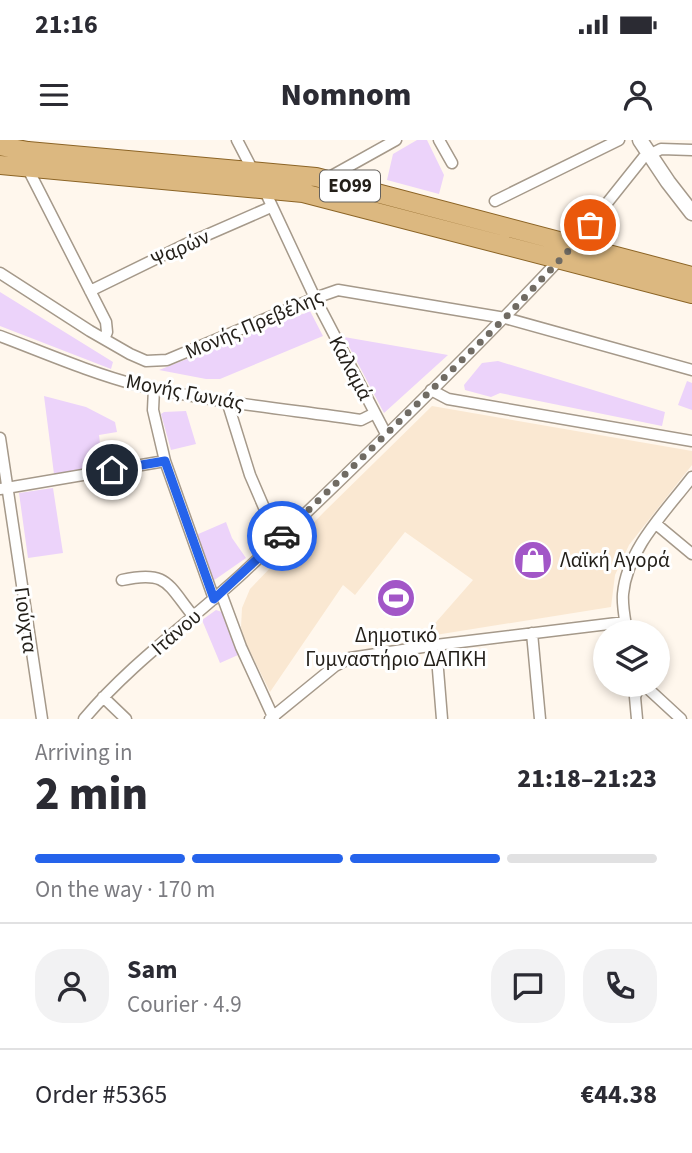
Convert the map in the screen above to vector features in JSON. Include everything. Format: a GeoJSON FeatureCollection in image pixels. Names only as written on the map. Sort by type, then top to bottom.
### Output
{"type":"FeatureCollection","features":[{"type":"Feature","properties":{"kind":"main road","name":"ΕΟ99"},"geometry":{"type":"LineString","coordinates":[[0,146],[80,156],[252,169],[326,179],[567,252],[692,294]]}},
{"type":"Feature","properties":{"kind":"main road","name":"ΕΟ99"},"geometry":{"type":"LineString","coordinates":[[0,165],[303,194],[567,252],[692,276]]}},
{"type":"Feature","properties":{"kind":"street"},"geometry":{"type":"LineString","coordinates":[[237,140],[252,169]]}},
{"type":"Feature","properties":{"kind":"street"},"geometry":{"type":"LineString","coordinates":[[326,179],[396,140]]}},
{"type":"Feature","properties":{"kind":"street"},"geometry":{"type":"LineString","coordinates":[[439,140],[452,163]]}},
{"type":"Feature","properties":{"kind":"street"},"geometry":{"type":"LineString","coordinates":[[495,201],[619,140]]}},
{"type":"Feature","properties":{"kind":"street"},"geometry":{"type":"LineString","coordinates":[[640,140],[692,213]]}},
{"type":"Feature","properties":{"kind":"street"},"geometry":{"type":"LineString","coordinates":[[648,154],[667,148],[692,150]]}},
{"type":"Feature","properties":{"kind":"street","name":"Ιτάνου"},"geometry":{"type":"LineString","coordinates":[[84,719],[103,697],[278,540],[505,318],[567,252],[648,154]]}},
{"type":"Feature","properties":{"kind":"street"},"geometry":{"type":"LineString","coordinates":[[28,169],[106,322],[104,340]]}},
{"type":"Feature","properties":{"kind":"street","name":"Καλαμά"},"geometry":{"type":"LineString","coordinates":[[264,189],[315,298],[386,434]]}},
{"type":"Feature","properties":{"kind":"street","name":"Ψαρών"},"geometry":{"type":"LineString","coordinates":[[90,290],[271,207]]}},
{"type":"Feature","properties":{"kind":"street","name":"Μονής Πρεβέλης"},"geometry":{"type":"LineString","coordinates":[[0,273],[104,340],[146,361],[162,362],[333,291],[351,291],[505,318],[692,370]]}},
{"type":"Feature","properties":{"kind":"street","name":"Μονής Γωνιάς"},"geometry":{"type":"LineString","coordinates":[[0,336],[118,379],[154,388],[361,420],[375,413]]}},
{"type":"Feature","properties":{"kind":"street"},"geometry":{"type":"LineString","coordinates":[[154,388],[153,410],[165,461],[217,596],[272,718],[342,661],[360,655],[532,633],[593,629]]}},
{"type":"Feature","properties":{"kind":"street"},"geometry":{"type":"LineString","coordinates":[[431,390],[448,399],[692,441]]}},
{"type":"Feature","properties":{"kind":"street"},"geometry":{"type":"LineString","coordinates":[[227,401],[250,475],[278,540]]}},
{"type":"Feature","properties":{"kind":"street","name":"Γιούχτα"},"geometry":{"type":"LineString","coordinates":[[0,438],[4,488],[42,719]]}},
{"type":"Feature","properties":{"kind":"street"},"geometry":{"type":"LineString","coordinates":[[4,488],[165,461]]}},
{"type":"Feature","properties":{"kind":"street"},"geometry":{"type":"LineString","coordinates":[[625,620],[623,594],[627,575],[637,552],[692,477]]}},
{"type":"Feature","properties":{"kind":"street"},"geometry":{"type":"LineString","coordinates":[[656,524],[692,554]]}},
{"type":"Feature","properties":{"kind":"street"},"geometry":{"type":"LineString","coordinates":[[122,580],[143,575],[160,578],[194,617]]}},
{"type":"Feature","properties":{"kind":"street"},"geometry":{"type":"LineString","coordinates":[[532,633],[540,719]]}},
{"type":"Feature","properties":{"kind":"street"},"geometry":{"type":"LineString","coordinates":[[436,645],[442,719]]}},
{"type":"Feature","properties":{"kind":"street"},"geometry":{"type":"LineString","coordinates":[[103,697],[126,719]]}},
{"type":"Feature","properties":{"kind":"street"},"geometry":{"type":"LineString","coordinates":[[636,697],[636,719]]}},
{"type":"Feature","properties":{"kind":"street"},"geometry":{"type":"LineString","coordinates":[[656,697],[681,719]]}},
{"type":"Feature","properties":{"kind":"shaded area"},"geometry":{"type":"Polygon","coordinates":[[[417,140],[427,140],[444,175],[439,194],[387,180],[393,154],[417,140]]]}},
{"type":"Feature","properties":{"kind":"shaded area"},"geometry":{"type":"Polygon","coordinates":[[[0,292],[113,362],[111,369],[0,326],[0,292]]]}},
{"type":"Feature","properties":{"kind":"shaded area"},"geometry":{"type":"Polygon","coordinates":[[[310,311],[323,336],[220,379],[159,370],[310,311]]]}},
{"type":"Feature","properties":{"kind":"shaded area"},"geometry":{"type":"Polygon","coordinates":[[[344,337],[448,355],[384,413],[344,337]]]}},
{"type":"Feature","properties":{"kind":"shaded area"},"geometry":{"type":"Polygon","coordinates":[[[498,361],[665,412],[662,426],[500,393],[491,397],[465,390],[464,385],[482,363],[498,361]]]}},
{"type":"Feature","properties":{"kind":"shaded area"},"geometry":{"type":"Polygon","coordinates":[[[687,381],[692,383],[692,410],[678,405],[687,381]]]}},
{"type":"Feature","properties":{"kind":"shaded area"},"geometry":{"type":"Polygon","coordinates":[[[44,396],[86,407],[115,422],[117,432],[99,435],[103,468],[54,474],[44,396]]]}},
{"type":"Feature","properties":{"kind":"shaded area","name":"Λαϊκή Αγορά"},"geometry":{"type":"Polygon","coordinates":[[[432,406],[692,451],[692,465],[629,545],[615,575],[611,607],[423,637],[473,580],[405,532],[355,595],[343,585],[270,692],[243,637],[241,627],[242,608],[250,589],[432,406]]]}},
{"type":"Feature","properties":{"kind":"shaded area"},"geometry":{"type":"Polygon","coordinates":[[[186,411],[196,444],[171,450],[161,414],[186,411]]]}},
{"type":"Feature","properties":{"kind":"shaded area"},"geometry":{"type":"Polygon","coordinates":[[[53,488],[63,553],[28,558],[19,493],[53,488]]]}},
{"type":"Feature","properties":{"kind":"shaded area"},"geometry":{"type":"Polygon","coordinates":[[[226,522],[232,538],[246,558],[213,581],[196,535],[226,522]]]}},
{"type":"Feature","properties":{"kind":"shaded area"},"geometry":{"type":"Polygon","coordinates":[[[216,610],[222,612],[238,655],[220,663],[202,620],[216,610]]]}},
{"type":"Feature","properties":{"kind":"way so far"},"geometry":{"type":"LineString","coordinates":[[282,536],[505,318],[590,225]]}},
{"type":"Feature","properties":{"kind":"place","name":"Λαϊκή Αγορά"},"geometry":{"type":"Point","coordinates":[533,560]}},
{"type":"Feature","properties":{"kind":"place","name":"Δημοτικό Γυμναστήριο ΔΑΠΚΗ"},"geometry":{"type":"Point","coordinates":[396,598]}},
{"type":"Feature","properties":{"kind":"route"},"geometry":{"type":"LineString","coordinates":[[112,470],[165,461],[214,599],[282,536]]}}]}
